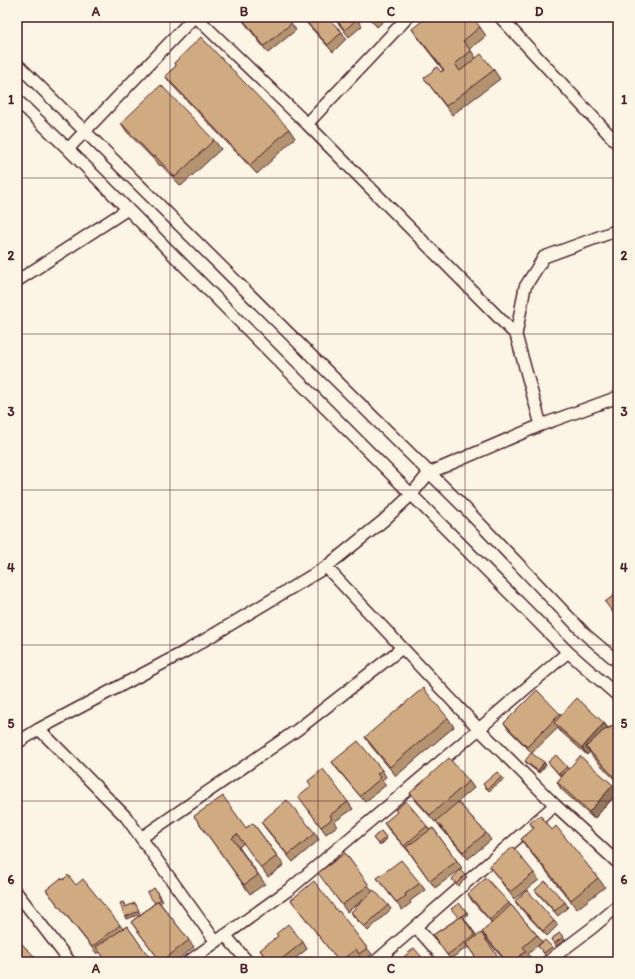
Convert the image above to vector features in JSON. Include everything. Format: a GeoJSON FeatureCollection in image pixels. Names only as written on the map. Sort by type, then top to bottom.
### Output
{"type":"FeatureCollection","features":[{"type":"Feature","properties":{"kind":"street"},"geometry":{"type":"LineString","coordinates":[[68,149],[195,17],[307,124],[516,335]]}},
{"type":"Feature","properties":{"kind":"street"},"geometry":{"type":"LineString","coordinates":[[307,124],[408,17]]}},
{"type":"Feature","properties":{"kind":"street"},"geometry":{"type":"LineString","coordinates":[[500,17],[618,144]]}},
{"type":"Feature","properties":{"kind":"street"},"geometry":{"type":"LineString","coordinates":[[17,64],[464,507],[586,635],[618,662]]}},
{"type":"Feature","properties":{"kind":"street"},"geometry":{"type":"LineString","coordinates":[[17,100],[128,209],[568,652],[618,696]]}},
{"type":"Feature","properties":{"kind":"street"},"geometry":{"type":"LineString","coordinates":[[17,281],[128,209]]}},
{"type":"Feature","properties":{"kind":"street"},"geometry":{"type":"LineString","coordinates":[[541,425],[516,335],[525,288],[544,257],[618,230]]}},
{"type":"Feature","properties":{"kind":"street"},"geometry":{"type":"LineString","coordinates":[[17,743],[39,729],[188,650],[326,567],[411,495],[429,473],[541,425],[618,397]]}},
{"type":"Feature","properties":{"kind":"street"},"geometry":{"type":"LineString","coordinates":[[326,567],[479,729],[555,805],[618,863]]}},
{"type":"Feature","properties":{"kind":"street"},"geometry":{"type":"LineString","coordinates":[[141,838],[297,730],[402,648]]}},
{"type":"Feature","properties":{"kind":"street"},"geometry":{"type":"LineString","coordinates":[[188,962],[291,888],[568,652]]}},
{"type":"Feature","properties":{"kind":"street"},"geometry":{"type":"LineString","coordinates":[[17,738],[39,729]]}},
{"type":"Feature","properties":{"kind":"street"},"geometry":{"type":"LineString","coordinates":[[39,729],[126,817],[216,942]]}},
{"type":"Feature","properties":{"kind":"street"},"geometry":{"type":"LineString","coordinates":[[375,962],[555,805]]}},
{"type":"Feature","properties":{"kind":"street"},"geometry":{"type":"LineString","coordinates":[[17,893],[70,962]]}},
{"type":"Feature","properties":{"kind":"street"},"geometry":{"type":"LineString","coordinates":[[547,962],[618,906]]}},
{"type":"Feature","properties":{"kind":"street"},"geometry":{"type":"LineString","coordinates":[[416,927],[447,962]]}},
{"type":"Feature","properties":{"kind":"street"},"geometry":{"type":"LineString","coordinates":[[225,935],[248,962]]}},
{"type":"Feature","properties":{"kind":"building"},"geometry":{"type":"Polygon","coordinates":[[[241,17],[287,17],[292,23],[264,46],[241,17]]]}},
{"type":"Feature","properties":{"kind":"building"},"geometry":{"type":"Polygon","coordinates":[[[302,17],[327,17],[342,32],[328,45],[302,17]]]}},
{"type":"Feature","properties":{"kind":"building"},"geometry":{"type":"Polygon","coordinates":[[[334,17],[356,17],[357,19],[345,30],[334,17]]]}},
{"type":"Feature","properties":{"kind":"building"},"geometry":{"type":"Polygon","coordinates":[[[427,17],[472,17],[480,27],[463,41],[471,51],[455,64],[460,71],[481,54],[494,70],[446,106],[424,78],[437,67],[441,72],[444,70],[412,29],[427,17]]]}},
{"type":"Feature","properties":{"kind":"building"},"geometry":{"type":"Polygon","coordinates":[[[201,37],[289,129],[250,165],[165,76],[176,66],[174,63],[201,37]]]}},
{"type":"Feature","properties":{"kind":"building"},"geometry":{"type":"Polygon","coordinates":[[[161,85],[214,140],[175,177],[155,156],[153,157],[121,123],[161,85]]]}},
{"type":"Feature","properties":{"kind":"building"},"geometry":{"type":"Polygon","coordinates":[[[618,592],[618,619],[605,602],[618,592]]]}},
{"type":"Feature","properties":{"kind":"building"},"geometry":{"type":"Polygon","coordinates":[[[423,688],[448,718],[390,767],[365,737],[423,688]]]}},
{"type":"Feature","properties":{"kind":"building"},"geometry":{"type":"Polygon","coordinates":[[[537,690],[560,714],[527,747],[504,723],[537,690]]]}},
{"type":"Feature","properties":{"kind":"building"},"geometry":{"type":"Polygon","coordinates":[[[577,698],[604,723],[582,748],[554,723],[577,698]]]}},
{"type":"Feature","properties":{"kind":"building"},"geometry":{"type":"Polygon","coordinates":[[[617,724],[618,781],[586,747],[603,731],[617,724]]]}},
{"type":"Feature","properties":{"kind":"building"},"geometry":{"type":"Polygon","coordinates":[[[358,741],[382,770],[377,774],[381,778],[360,796],[332,762],[358,741]]]}},
{"type":"Feature","properties":{"kind":"building"},"geometry":{"type":"Polygon","coordinates":[[[531,753],[544,762],[538,771],[525,761],[531,753]]]}},
{"type":"Feature","properties":{"kind":"building"},"geometry":{"type":"Polygon","coordinates":[[[556,755],[567,767],[559,774],[548,762],[556,755]]]}},
{"type":"Feature","properties":{"kind":"building"},"geometry":{"type":"Polygon","coordinates":[[[580,756],[613,785],[589,812],[557,782],[580,756]]]}},
{"type":"Feature","properties":{"kind":"building"},"geometry":{"type":"Polygon","coordinates":[[[449,758],[469,781],[430,815],[410,793],[449,758]]]}},
{"type":"Feature","properties":{"kind":"building"},"geometry":{"type":"Polygon","coordinates":[[[323,769],[348,802],[330,815],[332,819],[321,827],[298,796],[311,786],[308,781],[323,769]]]}},
{"type":"Feature","properties":{"kind":"building"},"geometry":{"type":"Polygon","coordinates":[[[497,772],[502,777],[487,789],[483,784],[497,772]]]}},
{"type":"Feature","properties":{"kind":"building"},"geometry":{"type":"Polygon","coordinates":[[[618,792],[618,802],[613,797],[618,792]]]}},
{"type":"Feature","properties":{"kind":"building"},"geometry":{"type":"Polygon","coordinates":[[[223,796],[246,828],[253,823],[277,856],[261,868],[237,834],[232,838],[258,875],[244,885],[194,816],[223,796]]]}},
{"type":"Feature","properties":{"kind":"building"},"geometry":{"type":"Polygon","coordinates":[[[287,800],[315,833],[288,855],[261,822],[287,800]]]}},
{"type":"Feature","properties":{"kind":"building"},"geometry":{"type":"Polygon","coordinates":[[[406,801],[427,826],[404,846],[384,823],[397,812],[395,810],[406,801]]]}},
{"type":"Feature","properties":{"kind":"building"},"geometry":{"type":"Polygon","coordinates":[[[458,802],[486,833],[463,852],[436,821],[458,802]]]}},
{"type":"Feature","properties":{"kind":"building"},"geometry":{"type":"Polygon","coordinates":[[[540,815],[552,830],[556,826],[598,878],[571,900],[521,839],[534,828],[530,823],[540,815]]]}},
{"type":"Feature","properties":{"kind":"building"},"geometry":{"type":"Polygon","coordinates":[[[433,828],[457,861],[430,881],[406,847],[433,828]]]}},
{"type":"Feature","properties":{"kind":"building"},"geometry":{"type":"Polygon","coordinates":[[[381,831],[386,837],[378,844],[373,838],[381,831]]]}},
{"type":"Feature","properties":{"kind":"building"},"geometry":{"type":"Polygon","coordinates":[[[513,847],[534,873],[510,892],[489,866],[513,847]]]}},
{"type":"Feature","properties":{"kind":"building"},"geometry":{"type":"Polygon","coordinates":[[[345,853],[369,885],[342,905],[318,873],[345,853]]]}},
{"type":"Feature","properties":{"kind":"building"},"geometry":{"type":"Polygon","coordinates":[[[401,860],[420,883],[405,894],[406,896],[397,903],[377,878],[401,860]]]}},
{"type":"Feature","properties":{"kind":"building"},"geometry":{"type":"Polygon","coordinates":[[[460,870],[465,875],[456,884],[452,879],[460,870]]]}},
{"type":"Feature","properties":{"kind":"building"},"geometry":{"type":"Polygon","coordinates":[[[68,875],[76,885],[83,879],[120,925],[92,947],[46,890],[61,878],[63,880],[68,875]]]}},
{"type":"Feature","properties":{"kind":"building"},"geometry":{"type":"Polygon","coordinates":[[[486,878],[509,903],[490,920],[468,894],[486,878]]]}},
{"type":"Feature","properties":{"kind":"building"},"geometry":{"type":"Polygon","coordinates":[[[314,881],[367,948],[359,954],[356,949],[339,962],[291,900],[314,881]]]}},
{"type":"Feature","properties":{"kind":"building"},"geometry":{"type":"Polygon","coordinates":[[[545,881],[565,902],[555,911],[535,890],[545,881]]]}},
{"type":"Feature","properties":{"kind":"building"},"geometry":{"type":"Polygon","coordinates":[[[154,888],[161,899],[155,903],[147,893],[154,888]]]}},
{"type":"Feature","properties":{"kind":"building"},"geometry":{"type":"Polygon","coordinates":[[[374,890],[388,905],[364,927],[351,912],[374,890]]]}},
{"type":"Feature","properties":{"kind":"building"},"geometry":{"type":"Polygon","coordinates":[[[527,890],[554,921],[543,931],[515,901],[527,890]]]}},
{"type":"Feature","properties":{"kind":"building"},"geometry":{"type":"Polygon","coordinates":[[[158,901],[189,940],[161,962],[131,922],[158,901]]]}},
{"type":"Feature","properties":{"kind":"building"},"geometry":{"type":"Polygon","coordinates":[[[123,902],[125,907],[135,903],[139,911],[125,917],[120,903],[123,902]]]}},
{"type":"Feature","properties":{"kind":"building"},"geometry":{"type":"Polygon","coordinates":[[[459,903],[467,912],[459,918],[451,909],[459,903]]]}},
{"type":"Feature","properties":{"kind":"building"},"geometry":{"type":"Polygon","coordinates":[[[511,905],[537,935],[523,947],[526,951],[513,962],[507,962],[482,932],[511,905]]]}},
{"type":"Feature","properties":{"kind":"building"},"geometry":{"type":"Polygon","coordinates":[[[462,916],[475,935],[447,955],[433,935],[462,916]]]}},
{"type":"Feature","properties":{"kind":"building"},"geometry":{"type":"Polygon","coordinates":[[[288,924],[303,942],[278,962],[269,962],[260,950],[278,936],[276,934],[288,924]]]}},
{"type":"Feature","properties":{"kind":"building"},"geometry":{"type":"Polygon","coordinates":[[[127,926],[150,958],[145,962],[107,962],[96,947],[127,926]]]}},
{"type":"Feature","properties":{"kind":"building"},"geometry":{"type":"Polygon","coordinates":[[[481,933],[502,962],[489,962],[485,957],[479,962],[466,944],[481,933]]]}},
{"type":"Feature","properties":{"kind":"building"},"geometry":{"type":"Polygon","coordinates":[[[560,933],[563,937],[554,944],[551,939],[560,933]]]}},
{"type":"Feature","properties":{"kind":"building"},"geometry":{"type":"Polygon","coordinates":[[[17,939],[40,962],[17,962],[17,939]]]}},
{"type":"Feature","properties":{"kind":"building"},"geometry":{"type":"Polygon","coordinates":[[[545,940],[552,947],[544,953],[538,946],[545,940]]]}},
{"type":"Feature","properties":{"kind":"building"},"geometry":{"type":"Polygon","coordinates":[[[414,948],[426,962],[398,962],[414,948]]]}}]}
